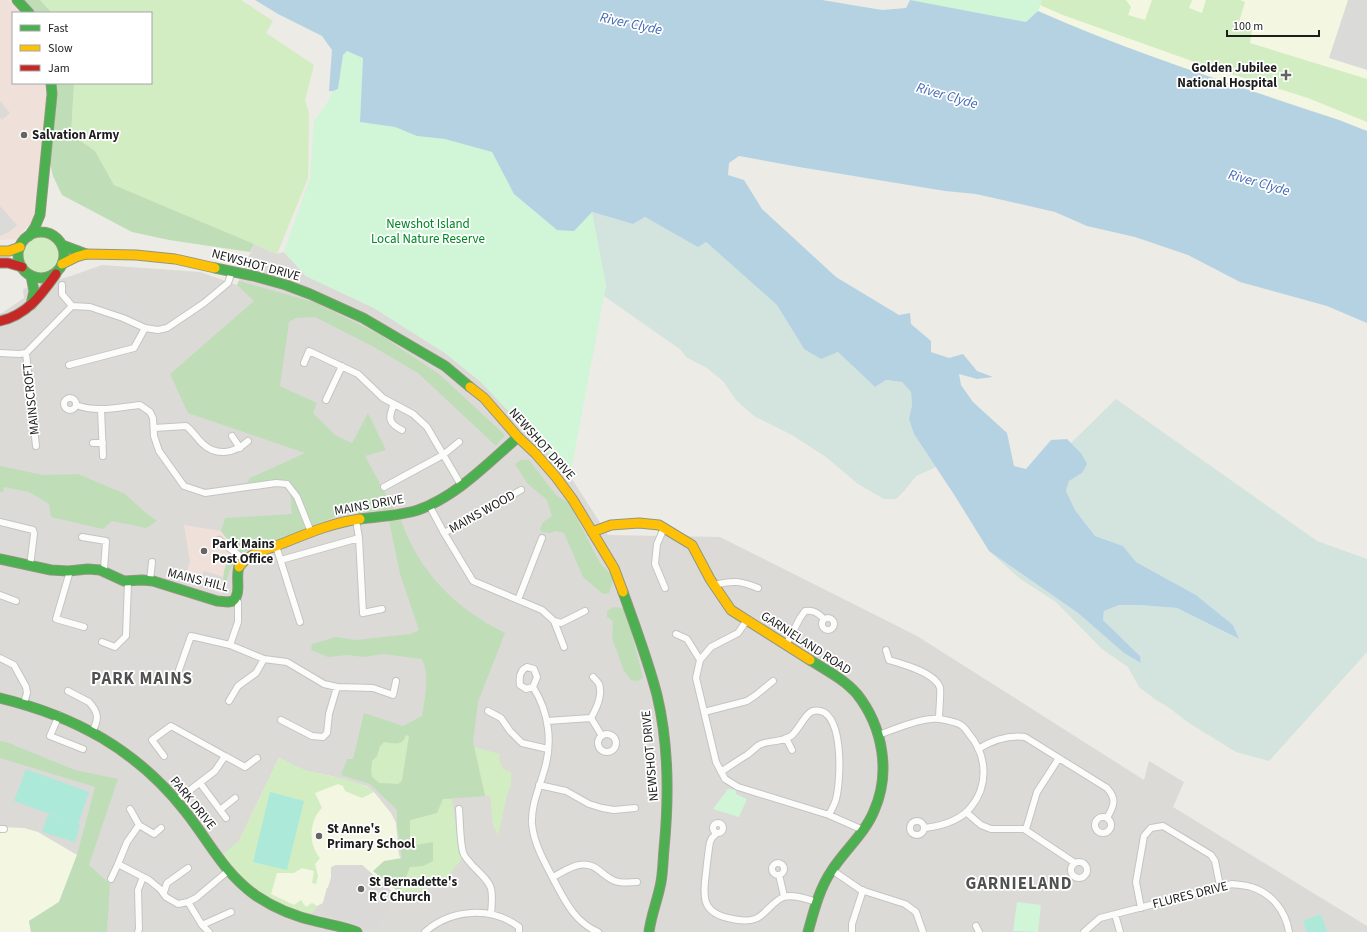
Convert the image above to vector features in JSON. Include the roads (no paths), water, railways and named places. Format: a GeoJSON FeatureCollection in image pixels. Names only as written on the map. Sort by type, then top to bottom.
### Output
{"type":"FeatureCollection","features":[{"type":"Feature","properties":{"kind":"street"},"geometry":{"type":"LineString","coordinates":[[17,0],[27,12]]}},
{"type":"Feature","properties":{"kind":"street"},"geometry":{"type":"LineString","coordinates":[[31,304],[34,291],[31,276],[22,267],[19,260],[20,247],[35,227],[40,215],[52,94],[51,84]]}},
{"type":"Feature","properties":{"kind":"street"},"geometry":{"type":"LineString","coordinates":[[0,321],[13,319],[21,315],[39,298],[60,268],[64,256],[62,245],[51,235],[40,215]]}},
{"type":"Feature","properties":{"kind":"street"},"geometry":{"type":"LineString","coordinates":[[28,236],[40,233],[51,235]]}},
{"type":"Feature","properties":{"kind":"street","name":"NEWSHOT DRIVE"},"geometry":{"type":"LineString","coordinates":[[62,245],[86,254]]}},
{"type":"Feature","properties":{"kind":"street"},"geometry":{"type":"LineString","coordinates":[[0,251],[9,251],[20,247]]}},
{"type":"Feature","properties":{"kind":"street","name":"NEWSHOT DRIVE"},"geometry":{"type":"LineString","coordinates":[[60,268],[76,257],[86,254],[136,255],[171,258],[279,283],[310,294],[344,308],[382,328],[445,366],[484,398],[518,437],[535,453],[556,477],[573,500],[614,568],[643,646],[657,696],[664,735],[668,797],[661,883],[650,921],[649,932]]}},
{"type":"Feature","properties":{"kind":"street"},"geometry":{"type":"LineString","coordinates":[[0,263],[8,263],[22,267]]}},
{"type":"Feature","properties":{"kind":"street"},"geometry":{"type":"LineString","coordinates":[[31,276],[42,278],[48,277],[60,268]]}},
{"type":"Feature","properties":{"kind":"street"},"geometry":{"type":"LineString","coordinates":[[62,285],[62,294],[72,306],[90,307],[123,318],[145,328],[158,330],[167,328],[204,303],[228,283],[232,271]]}},
{"type":"Feature","properties":{"kind":"street","name":"MAINSCROFT"},"geometry":{"type":"LineString","coordinates":[[0,353],[26,353],[72,306]]}},
{"type":"Feature","properties":{"kind":"street"},"geometry":{"type":"LineString","coordinates":[[69,365],[134,348],[145,328]]}},
{"type":"Feature","properties":{"kind":"street"},"geometry":{"type":"LineString","coordinates":[[304,363],[309,351],[342,366],[358,374],[383,398],[413,414],[427,427],[461,485]]}},
{"type":"Feature","properties":{"kind":"street","name":"MAINSCROFT"},"geometry":{"type":"LineString","coordinates":[[26,353],[36,446]]}},
{"type":"Feature","properties":{"kind":"street"},"geometry":{"type":"LineString","coordinates":[[326,400],[342,366]]}},
{"type":"Feature","properties":{"kind":"street"},"geometry":{"type":"LineString","coordinates":[[394,404],[390,414],[391,421],[402,430]]}},
{"type":"Feature","properties":{"kind":"street"},"geometry":{"type":"LineString","coordinates":[[76,405],[87,409],[140,405],[146,408],[153,418],[154,436],[159,451],[184,486],[206,493],[276,483],[287,484],[297,497],[311,532]]}},
{"type":"Feature","properties":{"kind":"street"},"geometry":{"type":"LineString","coordinates":[[101,409],[104,456]]}},
{"type":"Feature","properties":{"kind":"street"},"geometry":{"type":"LineString","coordinates":[[154,428],[186,426],[192,430],[202,444],[210,449],[224,453],[240,448],[248,441]]}},
{"type":"Feature","properties":{"kind":"street"},"geometry":{"type":"LineString","coordinates":[[232,436],[240,448]]}},
{"type":"Feature","properties":{"kind":"street","name":"MAINS DRIVE"},"geometry":{"type":"LineString","coordinates":[[245,560],[311,532],[340,522],[403,514],[429,505],[461,485],[518,437]]}},
{"type":"Feature","properties":{"kind":"street"},"geometry":{"type":"LineString","coordinates":[[384,487],[443,455],[459,442]]}},
{"type":"Feature","properties":{"kind":"street"},"geometry":{"type":"LineString","coordinates":[[93,443],[103,443]]}},
{"type":"Feature","properties":{"kind":"street","name":"MAINS WOOD"},"geometry":{"type":"LineString","coordinates":[[444,533],[521,490]]}},
{"type":"Feature","properties":{"kind":"street","name":"MAINS WOOD"},"geometry":{"type":"LineString","coordinates":[[429,505],[473,581],[542,610],[554,621]]}},
{"type":"Feature","properties":{"kind":"street"},"geometry":{"type":"LineString","coordinates":[[356,520],[359,538],[363,612],[382,608]]}},
{"type":"Feature","properties":{"kind":"street"},"geometry":{"type":"LineString","coordinates":[[0,522],[33,530],[34,534],[30,566]]}},
{"type":"Feature","properties":{"kind":"street","name":"GARNIELAND ROAD"},"geometry":{"type":"LineString","coordinates":[[592,532],[612,525],[639,523],[664,528],[692,545],[730,610],[837,677],[856,693],[869,712],[878,735],[883,760],[882,789],[874,812],[863,830],[832,870],[821,889],[808,932]]}},
{"type":"Feature","properties":{"kind":"street"},"geometry":{"type":"LineString","coordinates":[[664,528],[657,544],[655,564],[665,588]]}},
{"type":"Feature","properties":{"kind":"street"},"geometry":{"type":"LineString","coordinates":[[82,537],[106,541],[104,570]]}},
{"type":"Feature","properties":{"kind":"street"},"geometry":{"type":"LineString","coordinates":[[281,560],[359,538]]}},
{"type":"Feature","properties":{"kind":"street"},"geometry":{"type":"LineString","coordinates":[[518,600],[542,538]]}},
{"type":"Feature","properties":{"kind":"street"},"geometry":{"type":"LineString","coordinates":[[219,540],[245,560],[240,565],[237,572],[236,597],[238,602],[238,622],[230,645]]}},
{"type":"Feature","properties":{"kind":"street"},"geometry":{"type":"LineString","coordinates":[[276,546],[300,622]]}},
{"type":"Feature","properties":{"kind":"street","name":"MAINS HILL"},"geometry":{"type":"LineString","coordinates":[[0,558],[30,566],[70,571],[94,569],[104,570],[119,579],[128,582],[136,580],[150,581],[225,602],[230,602],[236,597]]}},
{"type":"Feature","properties":{"kind":"street","name":"MAINS HILL"},"geometry":{"type":"LineString","coordinates":[[150,581],[152,562]]}},
{"type":"Feature","properties":{"kind":"street"},"geometry":{"type":"LineString","coordinates":[[70,571],[56,619],[84,627]]}},
{"type":"Feature","properties":{"kind":"street"},"geometry":{"type":"LineString","coordinates":[[714,585],[728,581],[743,582],[758,588]]}},
{"type":"Feature","properties":{"kind":"street"},"geometry":{"type":"LineString","coordinates":[[102,642],[115,647],[126,636],[128,582]]}},
{"type":"Feature","properties":{"kind":"street"},"geometry":{"type":"LineString","coordinates":[[0,595],[16,601]]}},
{"type":"Feature","properties":{"kind":"street"},"geometry":{"type":"LineString","coordinates":[[786,645],[805,611],[811,610],[817,612],[824,619]]}},
{"type":"Feature","properties":{"kind":"street"},"geometry":{"type":"LineString","coordinates":[[554,621],[561,623],[585,611]]}},
{"type":"Feature","properties":{"kind":"street"},"geometry":{"type":"LineString","coordinates":[[747,620],[738,633],[711,648],[700,660],[696,678],[716,762],[721,772],[725,778],[738,787],[829,816],[863,830]]}},
{"type":"Feature","properties":{"kind":"street"},"geometry":{"type":"LineString","coordinates":[[554,621],[564,647]]}},
{"type":"Feature","properties":{"kind":"street"},"geometry":{"type":"LineString","coordinates":[[676,634],[686,639],[700,660]]}},
{"type":"Feature","properties":{"kind":"street"},"geometry":{"type":"LineString","coordinates":[[179,670],[192,636],[230,645],[264,659],[287,662],[324,684],[337,687],[373,688],[393,695],[396,681]]}},
{"type":"Feature","properties":{"kind":"street"},"geometry":{"type":"LineString","coordinates":[[886,650],[889,660],[911,667],[934,679],[940,688],[939,719]]}},
{"type":"Feature","properties":{"kind":"street"},"geometry":{"type":"LineString","coordinates":[[0,658],[14,665],[26,687],[27,693],[24,703]]}},
{"type":"Feature","properties":{"kind":"street"},"geometry":{"type":"LineString","coordinates":[[229,701],[238,686],[256,673],[264,659]]}},
{"type":"Feature","properties":{"kind":"street"},"geometry":{"type":"LineString","coordinates":[[591,718],[597,706],[600,694],[599,684],[593,677]]}},
{"type":"Feature","properties":{"kind":"street"},"geometry":{"type":"LineString","coordinates":[[704,712],[747,701],[756,696],[773,681]]}},
{"type":"Feature","properties":{"kind":"street"},"geometry":{"type":"LineString","coordinates":[[281,720],[312,736],[323,737],[327,733],[329,714],[337,687]]}},
{"type":"Feature","properties":{"kind":"street"},"geometry":{"type":"LineString","coordinates":[[533,687],[538,696],[549,728],[546,764],[533,807],[533,831],[539,851],[570,910],[591,930],[598,932]]}},
{"type":"Feature","properties":{"kind":"street"},"geometry":{"type":"LineString","coordinates":[[68,691],[89,702],[91,705],[98,717],[98,721],[92,732]]}},
{"type":"Feature","properties":{"kind":"street","name":"PARK DRIVE"},"geometry":{"type":"LineString","coordinates":[[0,698],[24,703],[59,715],[92,732],[136,762],[177,800],[228,871],[256,895],[284,911],[313,921],[351,929],[357,932]]}},
{"type":"Feature","properties":{"kind":"street"},"geometry":{"type":"LineString","coordinates":[[488,711],[501,718],[510,731],[522,743],[548,749]]}},
{"type":"Feature","properties":{"kind":"street"},"geometry":{"type":"LineString","coordinates":[[721,772],[760,744],[778,742],[791,736],[803,723],[806,716],[811,712],[817,711],[826,713],[831,719],[836,730],[840,758],[836,799],[829,816]]}},
{"type":"Feature","properties":{"kind":"street"},"geometry":{"type":"LineString","coordinates":[[59,715],[50,736],[83,749]]}},
{"type":"Feature","properties":{"kind":"street"},"geometry":{"type":"LineString","coordinates":[[547,721],[591,718]]}},
{"type":"Feature","properties":{"kind":"street"},"geometry":{"type":"LineString","coordinates":[[591,718],[602,736]]}},
{"type":"Feature","properties":{"kind":"street"},"geometry":{"type":"LineString","coordinates":[[878,735],[921,721],[939,719],[961,725],[974,740],[982,756],[984,772],[979,792],[971,807],[960,817],[938,826],[925,828]]}},
{"type":"Feature","properties":{"kind":"street"},"geometry":{"type":"LineString","coordinates":[[164,756],[152,740],[171,726],[245,767],[257,758]]}},
{"type":"Feature","properties":{"kind":"street"},"geometry":{"type":"LineString","coordinates":[[978,749],[1000,738],[1013,735],[1025,737],[1108,788],[1113,794],[1114,804],[1107,818]]}},
{"type":"Feature","properties":{"kind":"street"},"geometry":{"type":"LineString","coordinates":[[786,738],[792,750]]}},
{"type":"Feature","properties":{"kind":"street"},"geometry":{"type":"LineString","coordinates":[[177,800],[215,771],[225,756]]}},
{"type":"Feature","properties":{"kind":"street"},"geometry":{"type":"LineString","coordinates":[[1026,830],[1037,792],[1059,758]]}},
{"type":"Feature","properties":{"kind":"street"},"geometry":{"type":"LineString","coordinates":[[200,783],[226,818]]}},
{"type":"Feature","properties":{"kind":"street"},"geometry":{"type":"LineString","coordinates":[[539,785],[566,791],[589,804],[602,808],[614,810],[635,808]]}},
{"type":"Feature","properties":{"kind":"street"},"geometry":{"type":"LineString","coordinates":[[220,810],[235,798]]}},
{"type":"Feature","properties":{"kind":"street"},"geometry":{"type":"LineString","coordinates":[[130,809],[139,825],[154,834],[162,828]]}},
{"type":"Feature","properties":{"kind":"street"},"geometry":{"type":"LineString","coordinates":[[459,809],[463,854],[492,888],[491,914]]}},
{"type":"Feature","properties":{"kind":"street"},"geometry":{"type":"LineString","coordinates":[[966,812],[981,826],[991,829],[1026,830],[1075,863]]}},
{"type":"Feature","properties":{"kind":"street"},"geometry":{"type":"LineString","coordinates":[[111,879],[127,842],[139,825]]}},
{"type":"Feature","properties":{"kind":"street"},"geometry":{"type":"LineString","coordinates":[[1141,908],[1136,882],[1144,836],[1151,828],[1163,826],[1211,855],[1215,861],[1220,886]]}},
{"type":"Feature","properties":{"kind":"street"},"geometry":{"type":"LineString","coordinates":[[717,833],[710,842],[703,893],[708,906],[713,912],[719,916],[738,920],[754,920],[761,916],[784,896],[794,896],[816,902]]}},
{"type":"Feature","properties":{"kind":"street"},"geometry":{"type":"LineString","coordinates":[[118,864],[143,877],[164,892],[166,897],[178,904],[188,902],[196,898],[228,871]]}},
{"type":"Feature","properties":{"kind":"street"},"geometry":{"type":"LineString","coordinates":[[553,877],[574,866],[587,865],[596,868],[614,881],[622,883],[637,882]]}},
{"type":"Feature","properties":{"kind":"street"},"geometry":{"type":"LineString","coordinates":[[164,892],[167,883],[188,868]]}},
{"type":"Feature","properties":{"kind":"street"},"geometry":{"type":"LineString","coordinates":[[832,870],[862,890],[905,904],[916,912],[924,932]]}},
{"type":"Feature","properties":{"kind":"street"},"geometry":{"type":"LineString","coordinates":[[780,875],[784,896]]}},
{"type":"Feature","properties":{"kind":"street"},"geometry":{"type":"LineString","coordinates":[[143,877],[138,890],[138,930],[146,932]]}},
{"type":"Feature","properties":{"kind":"street","name":"FLURES DRIVE"},"geometry":{"type":"LineString","coordinates":[[1084,932],[1100,918],[1232,884],[1251,887],[1270,897],[1284,912],[1289,932]]}},
{"type":"Feature","properties":{"kind":"street"},"geometry":{"type":"LineString","coordinates":[[852,932],[852,924],[862,890]]}},
{"type":"Feature","properties":{"kind":"street"},"geometry":{"type":"LineString","coordinates":[[188,902],[202,925],[209,932]]}},
{"type":"Feature","properties":{"kind":"street"},"geometry":{"type":"LineString","coordinates":[[202,925],[231,912]]}},
{"type":"Feature","properties":{"kind":"street"},"geometry":{"type":"LineString","coordinates":[[425,932],[432,925],[450,916],[481,912],[511,921],[519,927],[519,932]]}},
{"type":"Feature","properties":{"kind":"street"},"geometry":{"type":"LineString","coordinates":[[1115,914],[1120,932]]}},
{"type":"Feature","properties":{"kind":"street","name":"NEWSHOT DRIVE"},"geometry":{"type":"LineString","coordinates":[[643,932],[650,921]]}},
{"type":"Feature","properties":{"kind":"street"},"geometry":{"type":"LineString","coordinates":[[976,926],[980,932]]}},
{"type":"Feature","properties":{"kind":"water","name":"River Clyde"},"geometry":{"type":"Polygon","coordinates":[[[255,0],[822,0],[882,10],[906,8],[910,0],[1026,22],[1038,11],[1075,27],[1149,55],[1367,131],[1367,323],[1327,306],[1240,282],[1188,255],[1135,237],[1087,226],[1055,212],[976,194],[945,191],[739,156],[729,163],[728,175],[744,180],[762,209],[836,277],[899,315],[910,313],[911,324],[931,341],[931,352],[949,358],[963,354],[977,371],[993,377],[977,379],[959,374],[961,385],[973,402],[1007,433],[1014,466],[1026,469],[1051,440],[1067,439],[1081,453],[1087,464],[1082,473],[1069,481],[1066,491],[1075,510],[1095,536],[1123,546],[1136,562],[1196,595],[1233,625],[1239,639],[1177,608],[1119,605],[1104,611],[1103,620],[1140,656],[1141,663],[1124,653],[1078,613],[989,551],[914,434],[909,419],[912,405],[911,392],[902,382],[886,380],[875,387],[838,352],[821,359],[804,349],[777,305],[706,242],[698,247],[645,217],[633,224],[592,212],[574,231],[557,230],[514,194],[492,152],[445,139],[417,136],[395,127],[360,122],[363,58],[347,51],[343,55],[338,89],[329,91],[332,50],[322,36],[278,14],[255,0]]]}},
{"type":"Feature","properties":{"kind":"place","name":"Golden Jubilee National Hospital"},"geometry":{"type":"Point","coordinates":[1286,75]}},
{"type":"Feature","properties":{"kind":"place","name":"Salvation Army"},"geometry":{"type":"Point","coordinates":[24,135]}},
{"type":"Feature","properties":{"kind":"place","name":"Park Mains Post Office"},"geometry":{"type":"Point","coordinates":[204,551]}},
{"type":"Feature","properties":{"kind":"place","name":"St Anne's Primary School"},"geometry":{"type":"Point","coordinates":[319,836]}},
{"type":"Feature","properties":{"kind":"place","name":"St Bernadette's R C Church"},"geometry":{"type":"Point","coordinates":[361,889]}},
{"type":"Feature","properties":{"kind":"district","name":"PARK MAINS"},"geometry":{"type":"Point","coordinates":[142,679]}},
{"type":"Feature","properties":{"kind":"district","name":"GARNIELAND"},"geometry":{"type":"Point","coordinates":[1019,884]}},
{"type":"Feature","properties":{"kind":"park label","name":"Newshot Island Local Nature Reserve"},"geometry":{"type":"Point","coordinates":[428,232]}}]}
